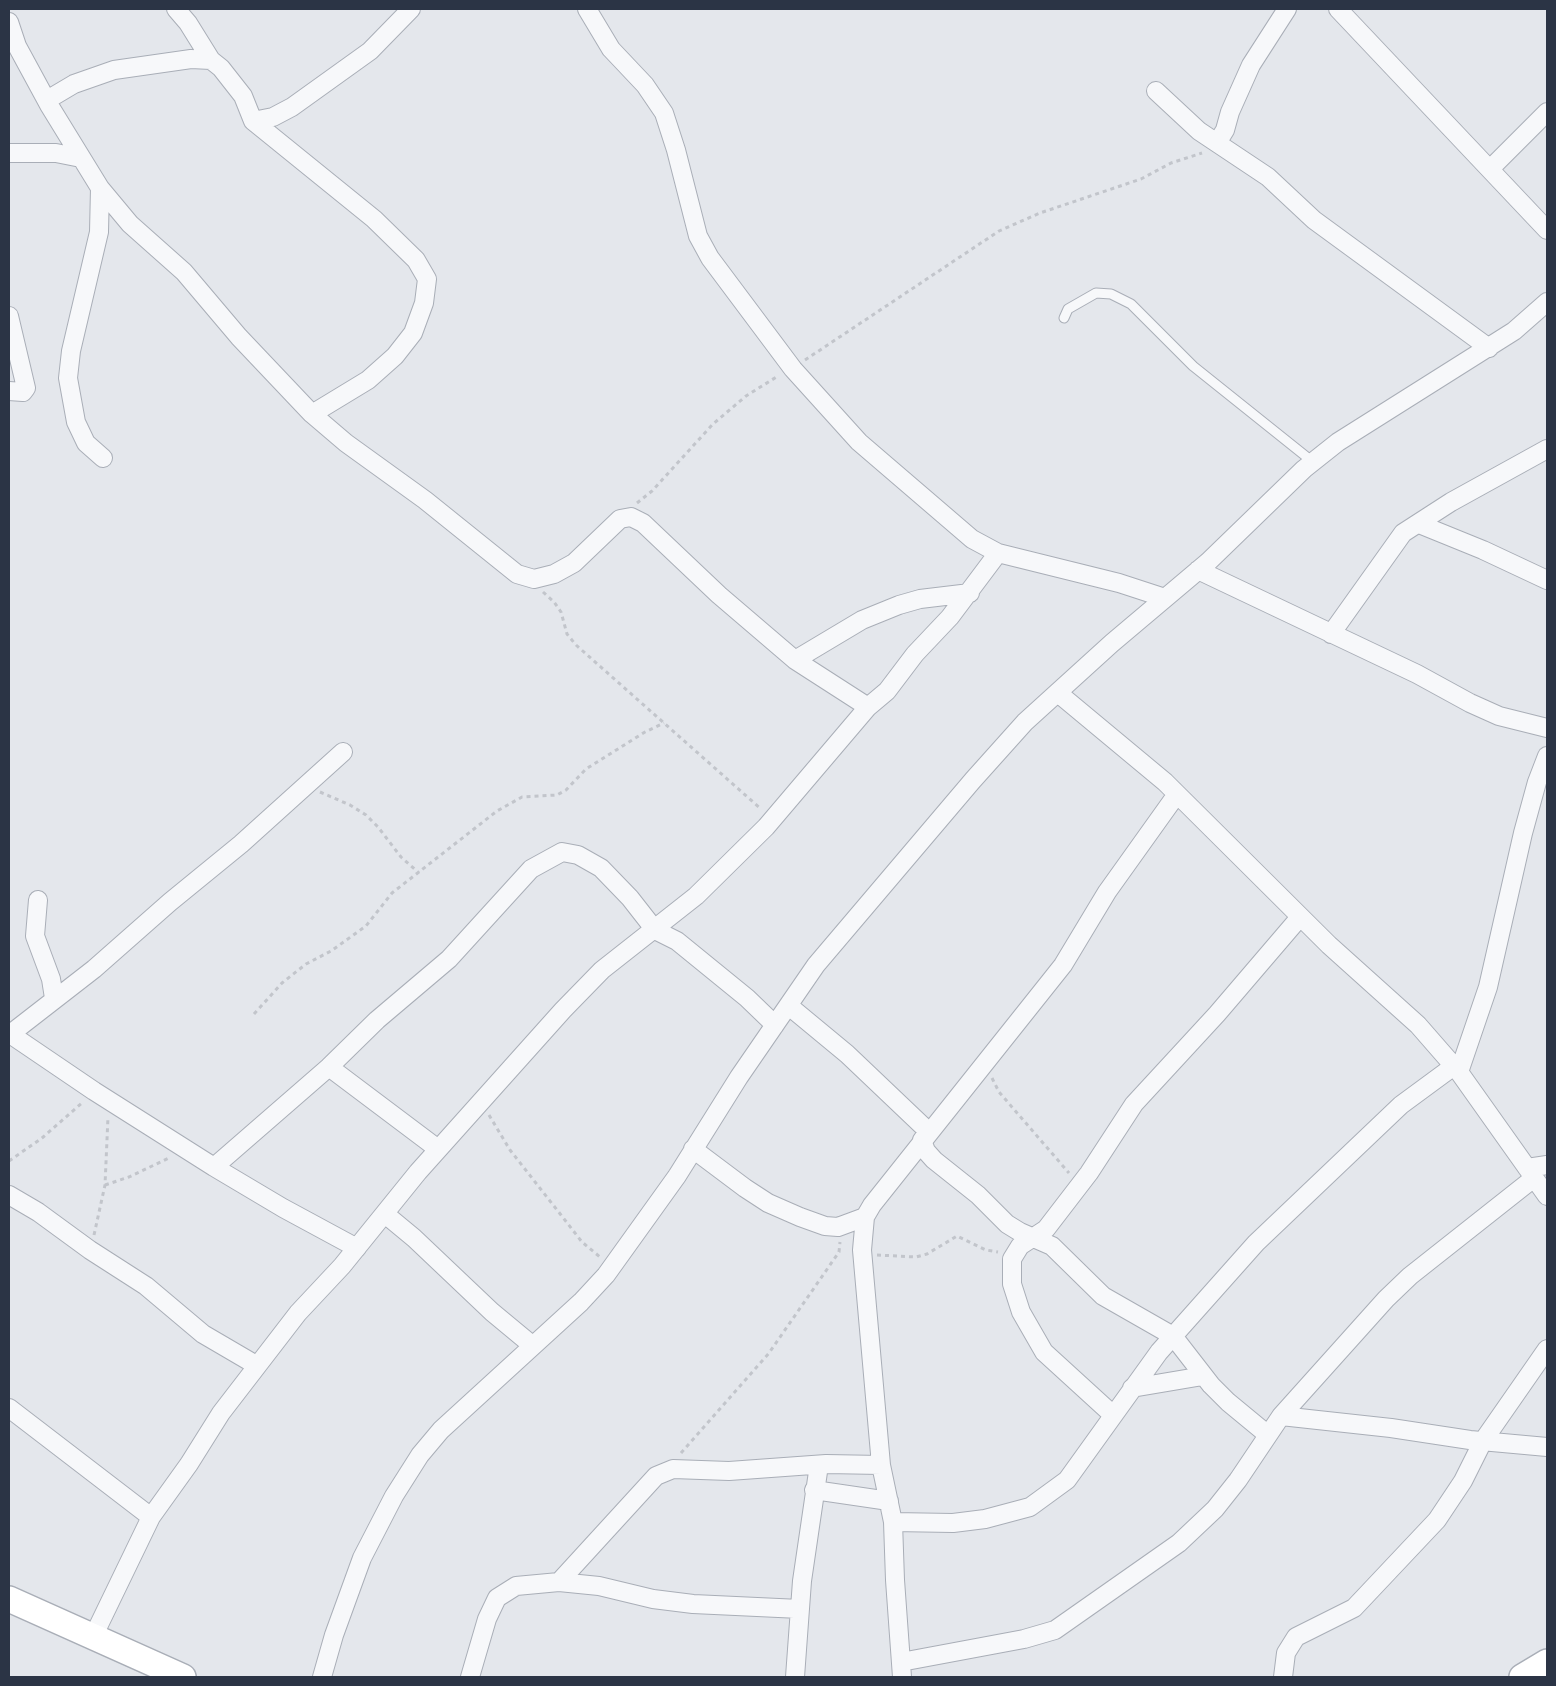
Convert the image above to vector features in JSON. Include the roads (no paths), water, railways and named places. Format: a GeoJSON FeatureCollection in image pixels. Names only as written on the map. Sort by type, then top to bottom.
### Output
{"type":"FeatureCollection","features":[{"type":"Feature","properties":{"kind":"street"},"geometry":{"type":"LineString","coordinates":[[176,9],[188,23],[211,60],[222,68],[243,96],[254,121],[380,224],[416,260],[427,280],[424,303],[413,332],[394,356],[368,380],[312,414]]}},
{"type":"Feature","properties":{"kind":"street"},"geometry":{"type":"LineString","coordinates":[[254,121],[274,117],[292,107],[370,51],[412,9]]}},
{"type":"Feature","properties":{"kind":"street"},"geometry":{"type":"LineString","coordinates":[[587,9],[611,49],[623,64],[645,85],[664,114],[676,150],[698,236],[710,258],[822,404],[859,442],[972,539],[998,553],[1119,583],[1165,598]]}},
{"type":"Feature","properties":{"kind":"street"},"geometry":{"type":"LineString","coordinates":[[1219,144],[1230,112],[1251,65],[1287,9]]}},
{"type":"Feature","properties":{"kind":"street"},"geometry":{"type":"LineString","coordinates":[[1338,9],[1547,230]]}},
{"type":"Feature","properties":{"kind":"street"},"geometry":{"type":"LineString","coordinates":[[9,22],[17,46],[100,188],[130,224],[184,272],[239,337],[312,414],[346,443],[433,506],[517,574],[534,579],[554,574],[574,563],[620,519],[631,517],[644,524],[719,595],[795,660],[868,707]]}},
{"type":"Feature","properties":{"kind":"street"},"geometry":{"type":"LineString","coordinates":[[47,100],[74,84],[114,70],[191,59],[211,60]]}},
{"type":"Feature","properties":{"kind":"street"},"geometry":{"type":"LineString","coordinates":[[1156,91],[1199,131],[1268,176],[1314,220],[1489,348]]}},
{"type":"Feature","properties":{"kind":"street"},"geometry":{"type":"LineString","coordinates":[[1490,169],[1547,112]]}},
{"type":"Feature","properties":{"kind":"street"},"geometry":{"type":"LineString","coordinates":[[9,153],[56,153],[82,158]]}},
{"type":"Feature","properties":{"kind":"street"},"geometry":{"type":"LineString","coordinates":[[100,188],[99,232],[70,351],[68,378],[76,422],[86,443],[103,458]]}},
{"type":"Feature","properties":{"kind":"street"},"geometry":{"type":"LineString","coordinates":[[322,1677],[334,1636],[362,1558],[394,1496],[420,1455],[441,1430],[581,1302],[612,1268],[677,1176],[738,1077],[816,965],[973,780],[1025,722],[1198,570],[1313,462],[1338,442],[1514,331],[1547,302]]}},
{"type":"Feature","properties":{"kind":"street"},"geometry":{"type":"LineString","coordinates":[[9,316],[26,388],[23,392],[9,391]]}},
{"type":"Feature","properties":{"kind":"street"},"geometry":{"type":"LineString","coordinates":[[1331,634],[1403,533],[1451,502],[1547,449]]}},
{"type":"Feature","properties":{"kind":"street"},"geometry":{"type":"LineString","coordinates":[[1419,524],[1483,550],[1547,580]]}},
{"type":"Feature","properties":{"kind":"street"},"geometry":{"type":"LineString","coordinates":[[93,1637],[151,1517],[256,1365],[298,1314],[357,1248],[438,1149],[602,970],[696,896],[774,818],[868,707],[887,691],[915,654],[950,617],[998,553]]}},
{"type":"Feature","properties":{"kind":"street"},"geometry":{"type":"LineString","coordinates":[[1198,570],[1417,674],[1470,703],[1499,716],[1547,728]]}},
{"type":"Feature","properties":{"kind":"street"},"geometry":{"type":"LineString","coordinates":[[795,660],[862,620],[899,605],[920,599],[970,592]]}},
{"type":"Feature","properties":{"kind":"street"},"geometry":{"type":"LineString","coordinates":[[1058,693],[1177,794],[1300,917],[1418,1025],[1457,1069],[1547,1196]]}},
{"type":"Feature","properties":{"kind":"street"},"geometry":{"type":"LineString","coordinates":[[343,752],[241,844],[170,902],[102,963],[9,1034],[214,1168],[357,1248]]}},
{"type":"Feature","properties":{"kind":"street"},"geometry":{"type":"LineString","coordinates":[[893,1522],[953,1522],[985,1519],[1030,1507],[1067,1480],[1091,1450],[1132,1388],[1173,1336],[1280,1218],[1401,1105],[1457,1069],[1488,987],[1523,833],[1537,782],[1547,756]]}},
{"type":"Feature","properties":{"kind":"street"},"geometry":{"type":"LineString","coordinates":[[1177,794],[1107,892],[1062,965],[872,1205],[865,1217],[862,1250],[882,1465],[893,1522],[902,1670],[1055,1630],[1179,1543],[1214,1509],[1238,1480],[1281,1416],[1355,1332],[1410,1276],[1531,1173],[1547,1165]]}},
{"type":"Feature","properties":{"kind":"street"},"geometry":{"type":"LineString","coordinates":[[214,1168],[329,1067],[377,1020],[449,959],[531,869],[562,852],[578,855],[601,868],[630,898],[655,930],[677,941],[747,998],[775,1025]]}},
{"type":"Feature","properties":{"kind":"street"},"geometry":{"type":"LineString","coordinates":[[38,900],[36,936],[54,998]]}},
{"type":"Feature","properties":{"kind":"street"},"geometry":{"type":"LineString","coordinates":[[1113,1415],[1044,1352],[1033,1335],[1021,1312],[1012,1284],[1011,1266],[1015,1251],[1046,1229],[1080,1184],[1134,1104],[1217,1014],[1300,917]]}},
{"type":"Feature","properties":{"kind":"street"},"geometry":{"type":"LineString","coordinates":[[789,1006],[847,1054],[926,1136],[926,1151],[934,1160],[978,1195],[1008,1224],[1060,1252],[1076,1271],[1103,1296],[1173,1336],[1203,1376],[1228,1402],[1268,1435]]}},
{"type":"Feature","properties":{"kind":"street"},"geometry":{"type":"LineString","coordinates":[[329,1067],[438,1149]]}},
{"type":"Feature","properties":{"kind":"street"},"geometry":{"type":"LineString","coordinates":[[693,1149],[768,1203],[824,1226],[838,1227],[865,1217]]}},
{"type":"Feature","properties":{"kind":"street"},"geometry":{"type":"LineString","coordinates":[[9,1195],[38,1212],[90,1250],[146,1286],[202,1334],[256,1365]]}},
{"type":"Feature","properties":{"kind":"street"},"geometry":{"type":"LineString","coordinates":[[385,1214],[414,1238],[492,1312],[533,1346]]}},
{"type":"Feature","properties":{"kind":"street"},"geometry":{"type":"LineString","coordinates":[[1283,1677],[1286,1653],[1296,1636],[1354,1608],[1438,1520],[1463,1481],[1483,1441],[1547,1349]]}},
{"type":"Feature","properties":{"kind":"street"},"geometry":{"type":"LineString","coordinates":[[1132,1388],[1203,1376]]}},
{"type":"Feature","properties":{"kind":"street"},"geometry":{"type":"LineString","coordinates":[[9,1408],[151,1517]]}},
{"type":"Feature","properties":{"kind":"street"},"geometry":{"type":"LineString","coordinates":[[1281,1416],[1547,1447]]}},
{"type":"Feature","properties":{"kind":"street"},"geometry":{"type":"LineString","coordinates":[[559,1582],[656,1476],[670,1470],[774,1470],[819,1465],[882,1465]]}},
{"type":"Feature","properties":{"kind":"street"},"geometry":{"type":"LineString","coordinates":[[795,1677],[800,1609],[814,1490],[819,1465]]}},
{"type":"Feature","properties":{"kind":"street"},"geometry":{"type":"LineString","coordinates":[[814,1490],[889,1501]]}},
{"type":"Feature","properties":{"kind":"street"},"geometry":{"type":"LineString","coordinates":[[470,1677],[487,1619],[497,1598],[516,1586],[559,1582],[599,1586],[653,1599],[693,1604],[800,1609]]}},
{"type":"Feature","properties":{"kind":"street"},"geometry":{"type":"LineString","coordinates":[[9,1599],[183,1677]]}},
{"type":"Feature","properties":{"kind":"street"},"geometry":{"type":"LineString","coordinates":[[1522,1677],[1547,1662]]}},
{"type":"Feature","properties":{"kind":"lane"},"geometry":{"type":"LineString","coordinates":[[1064,318],[1068,309],[1096,293],[1111,294],[1131,304],[1194,366],[1313,462]]}}]}
